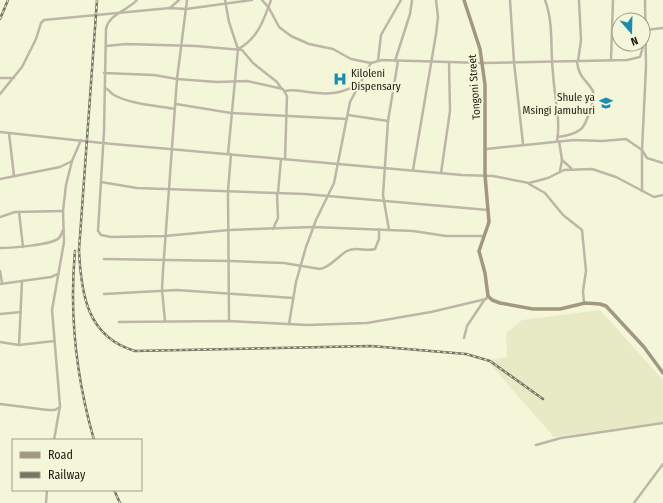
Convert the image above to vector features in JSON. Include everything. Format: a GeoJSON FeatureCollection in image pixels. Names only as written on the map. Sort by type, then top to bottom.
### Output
{"type":"FeatureCollection","features":[{"type":"Feature","properties":{"kind":"street"},"geometry":{"type":"LineString","coordinates":[[136,0],[132,5],[110,19],[107,25],[104,73],[105,88],[100,235],[111,237],[166,236],[229,230],[313,227],[379,229],[446,236],[483,236]]}},
{"type":"Feature","properties":{"kind":"street"},"geometry":{"type":"LineString","coordinates":[[170,8],[179,0]]}},
{"type":"Feature","properties":{"kind":"street"},"geometry":{"type":"LineString","coordinates":[[165,321],[162,290],[168,189],[176,109],[177,79],[187,0]]}},
{"type":"Feature","properties":{"kind":"street"},"geometry":{"type":"LineString","coordinates":[[225,0],[229,22],[238,49],[231,113],[228,191],[230,260],[229,320]]}},
{"type":"Feature","properties":{"kind":"street"},"geometry":{"type":"LineString","coordinates":[[0,94],[22,68],[42,21],[88,16],[117,15],[170,8],[186,9],[226,5],[252,0]]}},
{"type":"Feature","properties":{"kind":"street"},"geometry":{"type":"LineString","coordinates":[[262,0],[269,8],[279,27],[292,36],[315,46],[333,49],[350,59],[371,63],[378,60],[482,63],[578,62],[639,58],[641,52]]}},
{"type":"Feature","properties":{"kind":"street"},"geometry":{"type":"LineString","coordinates":[[238,49],[256,33],[269,8],[271,0]]}},
{"type":"Feature","properties":{"kind":"street"},"geometry":{"type":"LineString","coordinates":[[378,60],[381,35],[401,0]]}},
{"type":"Feature","properties":{"kind":"street"},"geometry":{"type":"LineString","coordinates":[[389,230],[383,200],[388,121],[397,61],[412,0]]}},
{"type":"Feature","properties":{"kind":"street"},"geometry":{"type":"LineString","coordinates":[[414,170],[438,18],[436,0]]}},
{"type":"Feature","properties":{"kind":"street","name":"Tongoni Street"},"geometry":{"type":"LineString","coordinates":[[464,0],[475,28],[485,85],[485,175],[488,227],[483,236],[479,251],[485,273],[487,297]]}},
{"type":"Feature","properties":{"kind":"street"},"geometry":{"type":"LineString","coordinates":[[510,0],[514,62],[523,144]]}},
{"type":"Feature","properties":{"kind":"street"},"geometry":{"type":"LineString","coordinates":[[545,0],[551,25],[552,62],[558,140],[562,160],[559,171]]}},
{"type":"Feature","properties":{"kind":"street"},"geometry":{"type":"LineString","coordinates":[[558,140],[574,133],[584,126],[594,99],[593,90],[579,73],[578,62],[581,40],[579,0]]}},
{"type":"Feature","properties":{"kind":"street"},"geometry":{"type":"LineString","coordinates":[[611,60],[613,0]]}},
{"type":"Feature","properties":{"kind":"street"},"geometry":{"type":"LineString","coordinates":[[645,0],[645,12]]}},
{"type":"Feature","properties":{"kind":"street"},"geometry":{"type":"LineString","coordinates":[[651,29],[663,28]]}},
{"type":"Feature","properties":{"kind":"street"},"geometry":{"type":"LineString","coordinates":[[106,46],[121,44],[243,50],[253,63],[277,82],[285,91],[331,94],[348,90],[361,83]]}},
{"type":"Feature","properties":{"kind":"street"},"geometry":{"type":"LineString","coordinates":[[642,192],[642,150],[646,90],[644,52]]}},
{"type":"Feature","properties":{"kind":"street"},"geometry":{"type":"LineString","coordinates":[[441,173],[450,111],[449,62]]}},
{"type":"Feature","properties":{"kind":"street"},"geometry":{"type":"LineString","coordinates":[[289,324],[296,282],[313,227],[334,183],[352,99],[371,63]]}},
{"type":"Feature","properties":{"kind":"street"},"geometry":{"type":"LineString","coordinates":[[104,73],[154,75],[177,79],[253,82],[282,88]]}},
{"type":"Feature","properties":{"kind":"street"},"geometry":{"type":"LineString","coordinates":[[0,78],[14,78]]}},
{"type":"Feature","properties":{"kind":"street"},"geometry":{"type":"LineString","coordinates":[[105,88],[111,91],[114,95],[126,99],[176,109]]}},
{"type":"Feature","properties":{"kind":"street"},"geometry":{"type":"LineString","coordinates":[[285,91],[285,159]]}},
{"type":"Feature","properties":{"kind":"street"},"geometry":{"type":"LineString","coordinates":[[176,104],[231,113],[347,119]]}},
{"type":"Feature","properties":{"kind":"street"},"geometry":{"type":"LineString","coordinates":[[348,115],[388,121]]}},
{"type":"Feature","properties":{"kind":"street"},"geometry":{"type":"LineString","coordinates":[[0,132],[102,143],[172,148],[337,164],[441,173],[485,175],[529,183],[545,193],[563,215],[582,230],[586,271],[583,290],[585,303]]}},
{"type":"Feature","properties":{"kind":"street"},"geometry":{"type":"LineString","coordinates":[[9,133],[14,176]]}},
{"type":"Feature","properties":{"kind":"street"},"geometry":{"type":"LineString","coordinates":[[486,149],[558,140],[626,139],[642,150],[647,158],[663,163]]}},
{"type":"Feature","properties":{"kind":"street"},"geometry":{"type":"LineString","coordinates":[[54,439],[60,406],[52,310],[64,242],[63,211],[66,185],[72,161],[81,140]]}},
{"type":"Feature","properties":{"kind":"street"},"geometry":{"type":"LineString","coordinates":[[272,229],[278,218],[277,193],[281,159]]}},
{"type":"Feature","properties":{"kind":"street"},"geometry":{"type":"LineString","coordinates":[[562,160],[572,169]]}},
{"type":"Feature","properties":{"kind":"street"},"geometry":{"type":"LineString","coordinates":[[0,179],[60,167],[72,161]]}},
{"type":"Feature","properties":{"kind":"street"},"geometry":{"type":"LineString","coordinates":[[529,183],[548,178],[559,171],[572,169],[604,172],[654,197],[663,195]]}},
{"type":"Feature","properties":{"kind":"street"},"geometry":{"type":"LineString","coordinates":[[101,182],[137,188],[328,196],[488,210]]}},
{"type":"Feature","properties":{"kind":"street"},"geometry":{"type":"LineString","coordinates":[[0,217],[12,212],[63,211]]}},
{"type":"Feature","properties":{"kind":"street"},"geometry":{"type":"LineString","coordinates":[[19,212],[23,247]]}},
{"type":"Feature","properties":{"kind":"street"},"geometry":{"type":"LineString","coordinates":[[0,248],[23,247],[57,239],[64,228]]}},
{"type":"Feature","properties":{"kind":"street"},"geometry":{"type":"LineString","coordinates":[[104,259],[230,260],[324,269],[346,252],[354,248],[367,251],[375,249],[379,229]]}},
{"type":"Feature","properties":{"kind":"street"},"geometry":{"type":"LineString","coordinates":[[0,271],[1,283],[51,277],[58,274]]}},
{"type":"Feature","properties":{"kind":"street"},"geometry":{"type":"LineString","coordinates":[[19,345],[22,281]]}},
{"type":"Feature","properties":{"kind":"street"},"geometry":{"type":"LineString","coordinates":[[104,294],[162,290],[293,298]]}},
{"type":"Feature","properties":{"kind":"street"},"geometry":{"type":"LineString","coordinates":[[464,338],[467,326],[487,297]]}},
{"type":"Feature","properties":{"kind":"street"},"geometry":{"type":"LineString","coordinates":[[119,322],[229,320],[289,324],[374,322],[436,311],[487,297],[494,301],[533,309],[560,309],[585,303],[600,304],[609,309],[644,348],[663,373]]}},
{"type":"Feature","properties":{"kind":"street"},"geometry":{"type":"LineString","coordinates":[[0,314],[21,312]]}},
{"type":"Feature","properties":{"kind":"street"},"geometry":{"type":"LineString","coordinates":[[0,342],[19,345],[54,342]]}},
{"type":"Feature","properties":{"kind":"street"},"geometry":{"type":"LineString","coordinates":[[0,404],[48,410],[55,410],[60,406]]}},
{"type":"Feature","properties":{"kind":"street"},"geometry":{"type":"LineString","coordinates":[[536,445],[561,438],[663,423]]}},
{"type":"Feature","properties":{"kind":"street"},"geometry":{"type":"LineString","coordinates":[[634,503],[663,464]]}},
{"type":"Feature","properties":{"kind":"street"},"geometry":{"type":"LineString","coordinates":[[46,503],[47,491]]}},
{"type":"Feature","properties":{"kind":"shaded area"},"geometry":{"type":"Polygon","coordinates":[[[600,310],[663,380],[663,422],[554,437],[489,363],[491,360],[507,357],[506,333],[522,320],[600,310]]]}},
{"type":"Feature","properties":{"kind":"railway"},"geometry":{"type":"LineString","coordinates":[[0,19],[8,0]]}},
{"type":"Feature","properties":{"kind":"railway"},"geometry":{"type":"LineString","coordinates":[[97,0],[79,250],[85,298],[90,312],[106,336],[135,351],[371,346],[466,354],[490,361],[543,399]]}},
{"type":"Feature","properties":{"kind":"railway"},"geometry":{"type":"LineString","coordinates":[[75,251],[73,299],[78,370],[94,439]]}},
{"type":"Feature","properties":{"kind":"railway"},"geometry":{"type":"LineString","coordinates":[[114,491],[120,503]]}},
{"type":"Feature","properties":{"kind":"place","name":"Kiloleni Dispensary"},"geometry":{"type":"Point","coordinates":[340,79]}},
{"type":"Feature","properties":{"kind":"place","name":"Shule ya Msingi Jamuhuri"},"geometry":{"type":"Point","coordinates":[606,103]}}]}
